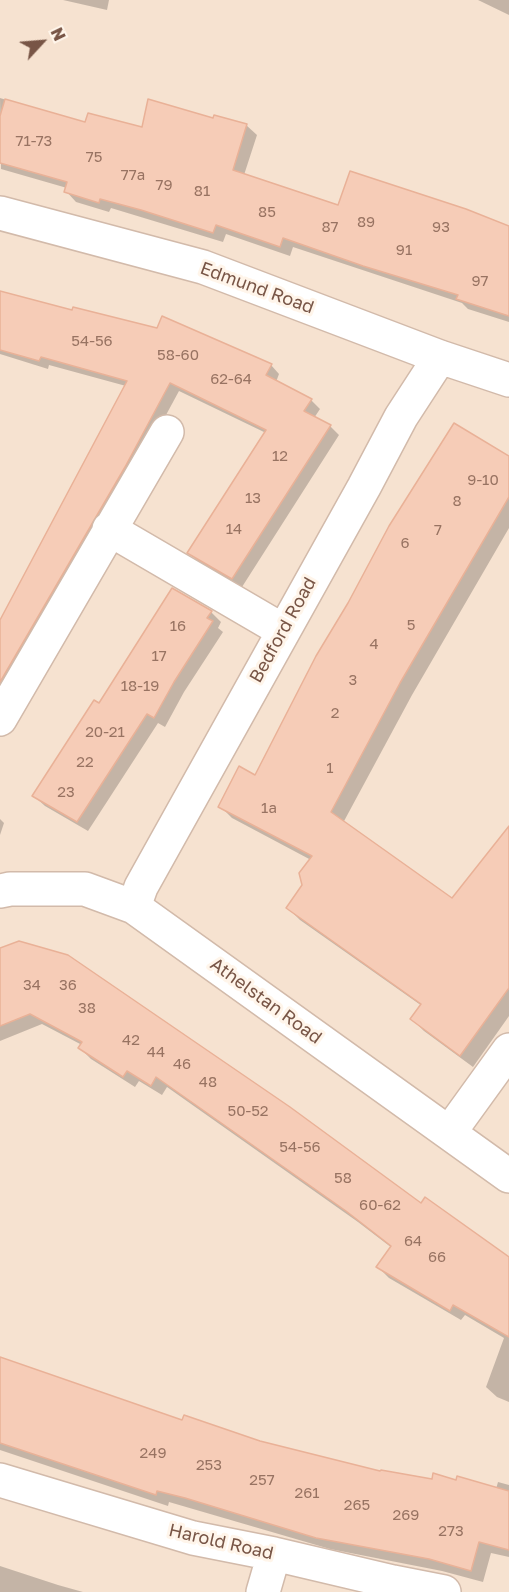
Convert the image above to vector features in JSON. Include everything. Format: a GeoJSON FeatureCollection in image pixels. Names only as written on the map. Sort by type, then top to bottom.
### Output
{"type":"FeatureCollection","features":[{"type":"Feature","properties":{"kind":"street","name":"Edmund Road"},"geometry":{"type":"LineString","coordinates":[[0,213],[203,267],[440,357],[509,380]]}},
{"type":"Feature","properties":{"kind":"street","name":"Bedford Road"},"geometry":{"type":"LineString","coordinates":[[134,907],[141,887],[282,630],[364,487],[400,417],[440,357]]}},
{"type":"Feature","properties":{"kind":"street"},"geometry":{"type":"LineString","coordinates":[[0,719],[167,432]]}},
{"type":"Feature","properties":{"kind":"street"},"geometry":{"type":"LineString","coordinates":[[109,529],[282,630]]}},
{"type":"Feature","properties":{"kind":"street","name":"Athelstan Road"},"geometry":{"type":"LineString","coordinates":[[0,891],[85,889],[134,907],[509,1176]]}},
{"type":"Feature","properties":{"kind":"street"},"geometry":{"type":"LineString","coordinates":[[449,1133],[509,1050]]}},
{"type":"Feature","properties":{"kind":"street","name":"Harold Road"},"geometry":{"type":"LineString","coordinates":[[0,1480],[193,1538],[444,1592]]}},
{"type":"Feature","properties":{"kind":"street"},"geometry":{"type":"LineString","coordinates":[[263,1592],[274,1554]]}},
{"type":"Feature","properties":{"kind":"shaded area"},"geometry":{"type":"Polygon","coordinates":[[[0,0],[509,0],[509,1592],[0,1592],[0,0]]]}},
{"type":"Feature","properties":{"kind":"building"},"geometry":{"type":"Polygon","coordinates":[[[5,99],[85,122],[88,113],[142,127],[148,99],[213,118],[214,115],[247,124],[233,170],[338,205],[350,171],[466,209],[509,226],[509,316],[456,299],[458,295],[363,266],[283,238],[280,247],[216,225],[213,233],[141,210],[100,199],[99,203],[64,192],[67,182],[0,163],[0,116],[5,99]]]}},
{"type":"Feature","properties":{"kind":"building"},"geometry":{"type":"Polygon","coordinates":[[[0,291],[72,310],[73,307],[157,328],[162,316],[272,364],[266,375],[312,399],[304,411],[331,425],[232,579],[187,553],[266,430],[170,383],[125,467],[0,682],[0,620],[127,381],[41,357],[39,361],[0,350],[0,291]]]}},
{"type":"Feature","properties":{"kind":"building"},"geometry":{"type":"Polygon","coordinates":[[[454,423],[509,456],[509,497],[400,683],[331,812],[452,898],[509,826],[509,988],[460,1056],[410,1019],[421,1004],[286,908],[302,885],[299,873],[312,856],[218,807],[239,766],[255,775],[316,656],[348,603],[389,526],[454,423]]]}},
{"type":"Feature","properties":{"kind":"building"},"geometry":{"type":"Polygon","coordinates":[[[172,588],[212,611],[207,618],[213,621],[154,718],[147,714],[77,822],[32,796],[94,700],[99,703],[172,588]]]}},
{"type":"Feature","properties":{"kind":"building"},"geometry":{"type":"Polygon","coordinates":[[[19,941],[68,955],[290,1107],[421,1203],[425,1197],[509,1257],[509,1337],[453,1305],[450,1311],[376,1267],[391,1246],[346,1211],[156,1077],[151,1086],[127,1071],[123,1077],[78,1048],[82,1042],[30,1014],[0,1026],[0,948],[19,941]]]}},
{"type":"Feature","properties":{"kind":"building"},"geometry":{"type":"Polygon","coordinates":[[[0,1357],[182,1420],[184,1415],[260,1441],[380,1471],[432,1479],[433,1473],[456,1480],[457,1476],[509,1491],[509,1550],[479,1542],[471,1571],[429,1559],[316,1538],[185,1498],[157,1491],[156,1495],[0,1443],[0,1357]]]}}]}
